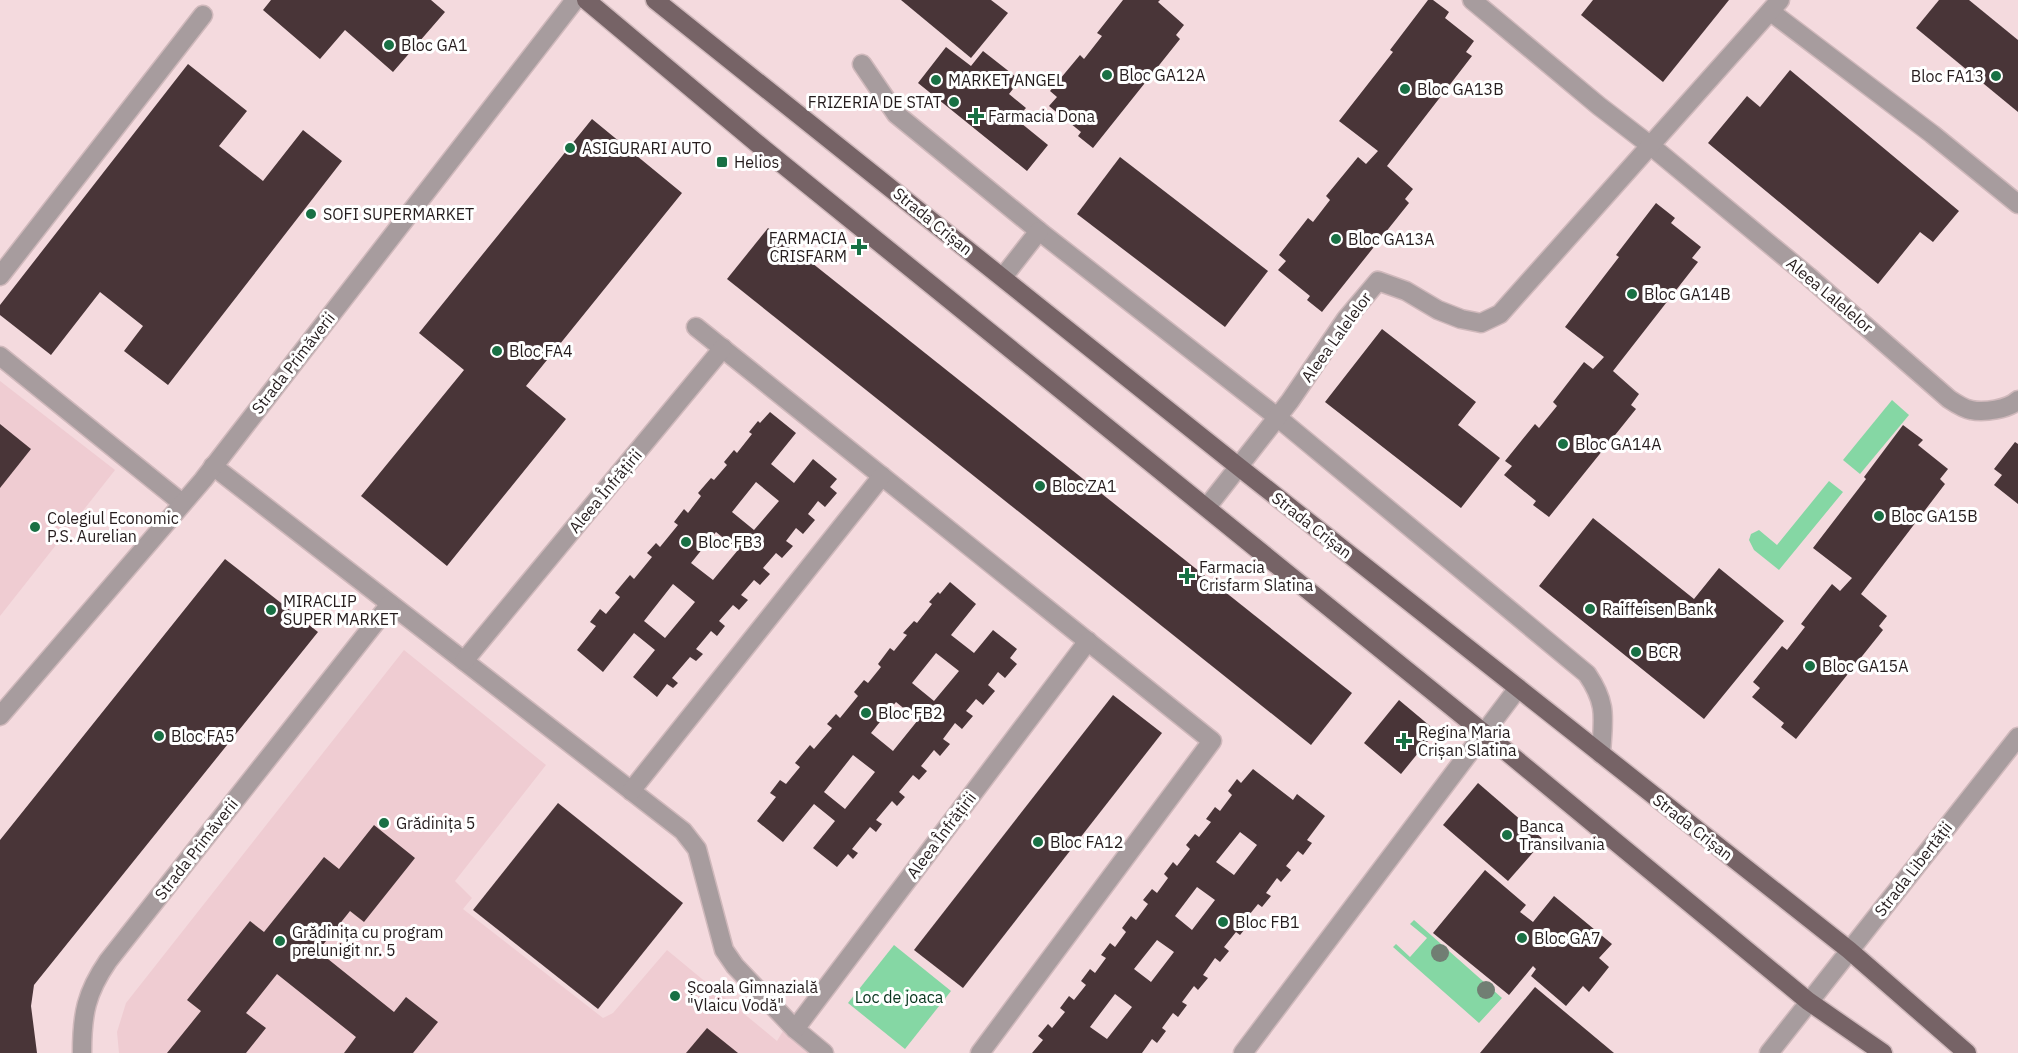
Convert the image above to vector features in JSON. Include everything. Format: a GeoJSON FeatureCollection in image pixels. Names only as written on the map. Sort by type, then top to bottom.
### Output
{"type":"FeatureCollection","features":[{"type":"Feature","properties":{"kind":"main road"},"geometry":{"type":"LineString","coordinates":[[586,0],[765,150],[1484,733],[1808,1001],[1883,1053]]}},
{"type":"Feature","properties":{"kind":"main road","name":"Strada Crișan"},"geometry":{"type":"LineString","coordinates":[[655,0],[1239,467],[1849,950],[1967,1053]]}},
{"type":"Feature","properties":{"kind":"street","name":"Strada Primăverii"},"geometry":{"type":"LineString","coordinates":[[0,716],[213,466],[575,0]]}},
{"type":"Feature","properties":{"kind":"street","name":"Aleea Lalelelor"},"geometry":{"type":"LineString","coordinates":[[1472,0],[1808,276],[1949,399],[1970,410],[2013,405],[2018,400]]}},
{"type":"Feature","properties":{"kind":"street","name":"Aleea Lalelelor"},"geometry":{"type":"LineString","coordinates":[[1207,507],[1277,417],[1346,319],[1378,282],[1406,291],[1438,310],[1461,320],[1481,323],[1500,314],[1776,6],[2018,204]]}},
{"type":"Feature","properties":{"kind":"street"},"geometry":{"type":"LineString","coordinates":[[0,276],[203,15]]}},
{"type":"Feature","properties":{"kind":"street"},"geometry":{"type":"LineString","coordinates":[[862,64],[896,114],[1039,231],[1277,417],[1587,674],[1604,708],[1601,754]]}},
{"type":"Feature","properties":{"kind":"street"},"geometry":{"type":"LineString","coordinates":[[1003,277],[1039,231]]}},
{"type":"Feature","properties":{"kind":"street"},"geometry":{"type":"LineString","coordinates":[[696,327],[1212,741],[980,1053]]}},
{"type":"Feature","properties":{"kind":"street","name":"Aleea Înfrățirii"},"geometry":{"type":"LineString","coordinates":[[464,661],[723,348]]}},
{"type":"Feature","properties":{"kind":"street"},"geometry":{"type":"LineString","coordinates":[[0,356],[182,503]]}},
{"type":"Feature","properties":{"kind":"street"},"geometry":{"type":"LineString","coordinates":[[213,466],[683,831],[697,849],[724,950],[735,966],[795,1029],[824,1053]]}},
{"type":"Feature","properties":{"kind":"street"},"geometry":{"type":"LineString","coordinates":[[631,791],[882,476]]}},
{"type":"Feature","properties":{"kind":"street","name":"Strada Primăverii"},"geometry":{"type":"LineString","coordinates":[[82,1053],[84,1010],[94,983],[108,961],[390,604]]}},
{"type":"Feature","properties":{"kind":"street","name":"Aleea Înfrățirii"},"geometry":{"type":"LineString","coordinates":[[795,1029],[1088,642]]}},
{"type":"Feature","properties":{"kind":"street"},"geometry":{"type":"LineString","coordinates":[[1244,1053],[1518,688]]}},
{"type":"Feature","properties":{"kind":"street","name":"Strada Libertății"},"geometry":{"type":"LineString","coordinates":[[1769,1053],[2018,737]]}},
{"type":"Feature","properties":{"kind":"shaded area","name":"Colegiul Economic P.S. Aurelian"},"geometry":{"type":"Polygon","coordinates":[[[0,381],[115,470],[0,616],[0,381]]]}},
{"type":"Feature","properties":{"kind":"shaded area","name":"Grădinița 5"},"geometry":{"type":"Polygon","coordinates":[[[404,650],[546,765],[455,881],[472,898],[463,909],[603,1018],[613,1013],[667,950],[777,1041],[783,1031],[809,1053],[119,1053],[117,1032],[126,1003],[404,650]]]}},
{"type":"Feature","properties":{"kind":"green space"},"geometry":{"type":"Polygon","coordinates":[[[1892,400],[1909,415],[1860,474],[1843,460],[1892,400]]]}},
{"type":"Feature","properties":{"kind":"green space"},"geometry":{"type":"Polygon","coordinates":[[[1829,481],[1843,492],[1779,570],[1754,550],[1749,540],[1751,534],[1759,530],[1777,545],[1829,481]]]}},
{"type":"Feature","properties":{"kind":"green space"},"geometry":{"type":"Polygon","coordinates":[[[1414,920],[1502,998],[1479,1023],[1393,947],[1396,944],[1410,957],[1427,938],[1410,924],[1414,920]]]}},
{"type":"Feature","properties":{"kind":"green space","name":"Loc de joaca"},"geometry":{"type":"Polygon","coordinates":[[[894,945],[951,991],[905,1049],[848,1003],[894,945]]]}},
{"type":"Feature","properties":{"kind":"building","name":"Bloc GA1"},"geometry":{"type":"Polygon","coordinates":[[[271,0],[431,0],[445,12],[393,72],[345,30],[320,59],[263,10],[271,0]]]}},
{"type":"Feature","properties":{"kind":"building"},"geometry":{"type":"Polygon","coordinates":[[[901,0],[991,0],[1008,13],[971,58],[901,0]]]}},
{"type":"Feature","properties":{"kind":"building","name":"Bloc GA12A"},"geometry":{"type":"Polygon","coordinates":[[[1123,0],[1160,0],[1158,2],[1184,25],[1176,35],[1180,39],[1093,148],[1078,136],[1081,132],[1049,106],[1057,97],[1050,91],[1080,55],[1084,59],[1102,36],[1097,33],[1123,0]]]}},
{"type":"Feature","properties":{"kind":"building"},"geometry":{"type":"Polygon","coordinates":[[[1428,0],[1433,0],[1449,12],[1445,18],[1474,41],[1466,52],[1472,56],[1387,166],[1413,189],[1405,199],[1409,203],[1322,312],[1307,300],[1310,296],[1278,270],[1286,261],[1279,255],[1308,218],[1313,222],[1330,200],[1326,196],[1358,157],[1366,164],[1378,151],[1339,121],[1393,52],[1390,50],[1428,0]]]}},
{"type":"Feature","properties":{"kind":"building"},"geometry":{"type":"Polygon","coordinates":[[[1593,0],[1729,0],[1663,82],[1581,15],[1593,0]]]}},
{"type":"Feature","properties":{"kind":"building","name":"Bloc FA13"},"geometry":{"type":"Polygon","coordinates":[[[1939,0],[1969,0],[2018,40],[2018,112],[1916,28],[1939,0]]]}},
{"type":"Feature","properties":{"kind":"building"},"geometry":{"type":"Polygon","coordinates":[[[946,47],[971,66],[983,51],[1020,80],[1009,94],[1026,108],[1016,119],[1048,145],[1027,171],[918,83],[946,47]]]}},
{"type":"Feature","properties":{"kind":"building"},"geometry":{"type":"Polygon","coordinates":[[[188,64],[247,111],[219,146],[263,181],[303,130],[342,161],[168,385],[124,351],[143,326],[100,292],[51,355],[0,315],[0,305],[188,64]]]}},
{"type":"Feature","properties":{"kind":"building"},"geometry":{"type":"Polygon","coordinates":[[[1790,70],[1959,211],[1933,242],[1920,232],[1878,284],[1708,143],[1747,96],[1760,107],[1790,70]]]}},
{"type":"Feature","properties":{"kind":"building","name":"Bloc FA4"},"geometry":{"type":"Polygon","coordinates":[[[592,119],[682,193],[526,386],[566,419],[447,566],[361,496],[464,370],[419,333],[592,119]]]}},
{"type":"Feature","properties":{"kind":"building"},"geometry":{"type":"Polygon","coordinates":[[[1120,157],[1268,271],[1225,327],[1077,214],[1120,157]]]}},
{"type":"Feature","properties":{"kind":"building"},"geometry":{"type":"Polygon","coordinates":[[[1656,203],[1675,218],[1671,223],[1701,247],[1692,258],[1698,262],[1613,371],[1639,394],[1631,405],[1636,409],[1549,517],[1533,505],[1536,501],[1504,475],[1512,466],[1505,461],[1535,424],[1539,428],[1557,406],[1553,402],[1584,362],[1593,369],[1604,357],[1565,327],[1619,257],[1616,255],[1656,203]]]}},
{"type":"Feature","properties":{"kind":"building","name":"Bloc ZA1"},"geometry":{"type":"Polygon","coordinates":[[[768,228],[1352,693],[1311,745],[727,279],[768,228]]]}},
{"type":"Feature","properties":{"kind":"building"},"geometry":{"type":"Polygon","coordinates":[[[1382,329],[1476,402],[1458,425],[1500,458],[1461,508],[1325,402],[1382,329]]]}},
{"type":"Feature","properties":{"kind":"building"},"geometry":{"type":"Polygon","coordinates":[[[770,412],[796,433],[771,464],[794,483],[813,459],[837,479],[830,487],[837,493],[825,507],[818,501],[808,514],[815,520],[803,534],[796,528],[786,541],[793,546],[782,558],[776,553],[763,568],[770,574],[760,585],[754,580],[741,595],[748,600],[739,610],[733,605],[719,621],[725,626],[717,636],[711,631],[696,649],[703,654],[696,661],[690,657],[672,678],[678,683],[673,688],[667,684],[657,697],[633,677],[655,650],[634,633],[603,672],[577,650],[596,626],[590,622],[600,609],[606,614],[620,597],[615,593],[630,575],[634,579],[652,557],[647,553],[656,543],[660,547],[678,525],[674,522],[684,509],[688,513],[701,496],[698,493],[711,478],[714,480],[727,465],[724,462],[734,450],[737,453],[752,434],[749,432],[758,421],[760,423],[770,412]],[[756,482],[732,512],[754,530],[779,501],[756,482]],[[716,532],[691,563],[713,580],[738,550],[716,532]],[[673,584],[644,621],[665,638],[695,602],[673,584]]]}},
{"type":"Feature","properties":{"kind":"building"},"geometry":{"type":"Polygon","coordinates":[[[0,424],[31,449],[0,488],[0,424]]]}},
{"type":"Feature","properties":{"kind":"building"},"geometry":{"type":"Polygon","coordinates":[[[1903,425],[1923,440],[1918,445],[1948,469],[1940,479],[1945,484],[1861,594],[1887,616],[1879,626],[1883,630],[1796,739],[1781,727],[1784,723],[1752,697],[1760,688],[1753,682],[1782,646],[1787,650],[1805,627],[1801,624],[1832,584],[1840,591],[1852,578],[1813,548],[1866,479],[1864,477],[1903,425]]]}},
{"type":"Feature","properties":{"kind":"building"},"geometry":{"type":"Polygon","coordinates":[[[2015,442],[2018,444],[2018,504],[1994,485],[2002,475],[1994,469],[2015,442]]]}},
{"type":"Feature","properties":{"kind":"building"},"geometry":{"type":"Polygon","coordinates":[[[1593,518],[1694,599],[1719,568],[1784,621],[1704,719],[1539,586],[1593,518]]]}},
{"type":"Feature","properties":{"kind":"building","name":"Bloc FA5"},"geometry":{"type":"Polygon","coordinates":[[[225,559],[318,632],[34,985],[31,1006],[37,1053],[0,1053],[0,840],[225,559]]]}},
{"type":"Feature","properties":{"kind":"building"},"geometry":{"type":"Polygon","coordinates":[[[950,582],[976,604],[951,635],[974,653],[993,630],[1017,649],[1010,658],[1017,664],[1005,678],[998,672],[988,685],[995,691],[983,705],[976,699],[966,711],[973,716],[962,729],[955,723],[943,739],[950,744],[940,756],[934,750],[921,766],[927,771],[919,780],[913,775],[899,792],[905,797],[897,806],[892,801],[876,820],[882,824],[876,832],[870,827],[852,849],[858,853],[853,859],[848,854],[837,867],[813,848],[835,821],[814,804],[783,842],[757,821],[776,797],[770,793],[780,780],[786,784],[800,767],[795,763],[810,745],[814,749],[832,728],[827,724],[836,714],[840,718],[858,696],[854,692],[864,680],[868,683],[881,667],[878,664],[890,648],[894,651],[907,635],[903,633],[914,621],[917,623],[932,604],[929,602],[938,592],[940,594],[950,582]],[[936,653],[912,683],[934,701],[959,671],[936,653]],[[896,702],[871,733],[893,751],[918,720],[896,702]],[[853,755],[824,792],[845,809],[875,772],[853,755]]]}},
{"type":"Feature","properties":{"kind":"building","name":"Bloc FA12"},"geometry":{"type":"Polygon","coordinates":[[[1113,695],[1162,733],[963,988],[914,950],[1113,695]]]}},
{"type":"Feature","properties":{"kind":"building"},"geometry":{"type":"Polygon","coordinates":[[[1399,700],[1436,731],[1401,774],[1364,743],[1399,700]]]}},
{"type":"Feature","properties":{"kind":"building"},"geometry":{"type":"Polygon","coordinates":[[[1253,769],[1293,800],[1297,794],[1325,816],[1307,840],[1312,843],[1303,855],[1298,851],[1286,866],[1291,870],[1281,882],[1277,878],[1266,893],[1271,896],[1262,907],[1258,904],[1245,920],[1249,924],[1240,935],[1236,932],[1224,947],[1229,951],[1220,962],[1215,958],[1203,975],[1208,978],[1198,990],[1194,986],[1182,1002],[1187,1005],[1178,1017],[1173,1013],[1162,1028],[1166,1031],[1157,1043],[1152,1039],[1142,1053],[1032,1053],[1043,1040],[1038,1036],[1048,1024],[1052,1028],[1065,1012],[1060,1008],[1069,996],[1074,1000],[1086,985],[1081,981],[1090,969],[1095,973],[1106,958],[1101,955],[1110,943],[1115,947],[1126,932],[1122,928],[1131,916],[1136,920],[1148,904],[1143,900],[1152,889],[1157,893],[1168,878],[1164,874],[1173,862],[1177,866],[1190,849],[1186,845],[1195,834],[1199,837],[1211,822],[1206,819],[1215,807],[1220,811],[1232,795],[1228,791],[1237,779],[1241,783],[1253,769]],[[1240,832],[1216,862],[1234,875],[1257,845],[1240,832]],[[1197,887],[1175,916],[1192,930],[1215,900],[1197,887]],[[1157,940],[1134,969],[1151,982],[1174,952],[1157,940]],[[1115,994],[1090,1027],[1107,1039],[1132,1007],[1115,994]]]}},
{"type":"Feature","properties":{"kind":"building"},"geometry":{"type":"Polygon","coordinates":[[[1478,783],[1544,840],[1508,881],[1443,825],[1478,783]]]}},
{"type":"Feature","properties":{"kind":"building"},"geometry":{"type":"Polygon","coordinates":[[[558,803],[683,903],[598,1009],[473,910],[558,803]]]}},
{"type":"Feature","properties":{"kind":"building","name":"Grădinița cu program prelunigit nr. 5"},"geometry":{"type":"Polygon","coordinates":[[[374,825],[415,858],[364,922],[350,911],[318,951],[394,1012],[406,997],[438,1022],[413,1053],[344,1053],[356,1037],[277,974],[246,1013],[266,1028],[246,1053],[167,1053],[201,1011],[187,1000],[250,921],[264,932],[324,857],[339,869],[374,825]]]}},
{"type":"Feature","properties":{"kind":"building","name":"Bloc GA7"},"geometry":{"type":"Polygon","coordinates":[[[1485,870],[1526,905],[1520,912],[1533,922],[1554,896],[1612,944],[1599,958],[1609,967],[1589,992],[1583,986],[1566,1006],[1531,976],[1536,969],[1533,966],[1509,995],[1433,933],[1485,870]]]}},
{"type":"Feature","properties":{"kind":"building"},"geometry":{"type":"Polygon","coordinates":[[[1535,987],[1614,1053],[1480,1053],[1535,987]]]}},
{"type":"Feature","properties":{"kind":"building","name":"Școala Gimnazială \"Vlaicu Vodă\""},"geometry":{"type":"Polygon","coordinates":[[[707,1028],[738,1053],[686,1053],[707,1028]]]}},
{"type":"Feature","properties":{"kind":"place","name":"Bloc GA1"},"geometry":{"type":"Point","coordinates":[389,45]}},
{"type":"Feature","properties":{"kind":"place","name":"Bloc GA12A"},"geometry":{"type":"Point","coordinates":[1107,75]}},
{"type":"Feature","properties":{"kind":"place","name":"Bloc FA13"},"geometry":{"type":"Point","coordinates":[1996,76]}},
{"type":"Feature","properties":{"kind":"place","name":"MARKET ANGEL"},"geometry":{"type":"Point","coordinates":[936,80]}},
{"type":"Feature","properties":{"kind":"place","name":"Bloc GA13B"},"geometry":{"type":"Point","coordinates":[1405,89]}},
{"type":"Feature","properties":{"kind":"place","name":"FRIZERIA DE STAT"},"geometry":{"type":"Point","coordinates":[954,102]}},
{"type":"Feature","properties":{"kind":"place","name":"Farmacia Dona"},"geometry":{"type":"Point","coordinates":[976,116]}},
{"type":"Feature","properties":{"kind":"place","name":"ASIGURARI AUTO"},"geometry":{"type":"Point","coordinates":[570,148]}},
{"type":"Feature","properties":{"kind":"place","name":"Helios"},"geometry":{"type":"Point","coordinates":[722,162]}},
{"type":"Feature","properties":{"kind":"place","name":"SOFI SUPERMARKET"},"geometry":{"type":"Point","coordinates":[311,214]}},
{"type":"Feature","properties":{"kind":"place","name":"Bloc GA13A"},"geometry":{"type":"Point","coordinates":[1336,239]}},
{"type":"Feature","properties":{"kind":"place","name":"FARMACIA CRISFARM"},"geometry":{"type":"Point","coordinates":[859,247]}},
{"type":"Feature","properties":{"kind":"place","name":"Bloc GA14B"},"geometry":{"type":"Point","coordinates":[1632,294]}},
{"type":"Feature","properties":{"kind":"place","name":"Bloc FA4"},"geometry":{"type":"Point","coordinates":[497,351]}},
{"type":"Feature","properties":{"kind":"place","name":"Bloc GA14A"},"geometry":{"type":"Point","coordinates":[1563,444]}},
{"type":"Feature","properties":{"kind":"place","name":"Bloc ZA1"},"geometry":{"type":"Point","coordinates":[1040,486]}},
{"type":"Feature","properties":{"kind":"place","name":"Bloc GA15B"},"geometry":{"type":"Point","coordinates":[1879,516]}},
{"type":"Feature","properties":{"kind":"place","name":"Colegiul Economic P.S. Aurelian"},"geometry":{"type":"Point","coordinates":[35,527]}},
{"type":"Feature","properties":{"kind":"place","name":"Bloc FB3"},"geometry":{"type":"Point","coordinates":[686,542]}},
{"type":"Feature","properties":{"kind":"place","name":"Farmacia Crisfarm Slatina"},"geometry":{"type":"Point","coordinates":[1187,576]}},
{"type":"Feature","properties":{"kind":"place","name":"Raiffeisen Bank"},"geometry":{"type":"Point","coordinates":[1590,609]}},
{"type":"Feature","properties":{"kind":"place","name":"MIRACLIP SUPER MARKET"},"geometry":{"type":"Point","coordinates":[271,610]}},
{"type":"Feature","properties":{"kind":"place","name":"BCR"},"geometry":{"type":"Point","coordinates":[1636,652]}},
{"type":"Feature","properties":{"kind":"place","name":"Bloc GA15A"},"geometry":{"type":"Point","coordinates":[1810,666]}},
{"type":"Feature","properties":{"kind":"place","name":"Bloc FB2"},"geometry":{"type":"Point","coordinates":[866,713]}},
{"type":"Feature","properties":{"kind":"place","name":"Bloc FA5"},"geometry":{"type":"Point","coordinates":[159,736]}},
{"type":"Feature","properties":{"kind":"place","name":"Regina Maria Crișan Slatina"},"geometry":{"type":"Point","coordinates":[1404,741]}},
{"type":"Feature","properties":{"kind":"place","name":"Grădinița 5"},"geometry":{"type":"Point","coordinates":[384,823]}},
{"type":"Feature","properties":{"kind":"place","name":"Banca Transilvania"},"geometry":{"type":"Point","coordinates":[1507,835]}},
{"type":"Feature","properties":{"kind":"place","name":"Bloc FA12"},"geometry":{"type":"Point","coordinates":[1038,842]}},
{"type":"Feature","properties":{"kind":"place","name":"Bloc FB1"},"geometry":{"type":"Point","coordinates":[1223,922]}},
{"type":"Feature","properties":{"kind":"place","name":"Bloc GA7"},"geometry":{"type":"Point","coordinates":[1522,938]}},
{"type":"Feature","properties":{"kind":"place","name":"Grădinița cu program prelunigit nr. 5"},"geometry":{"type":"Point","coordinates":[280,941]}},
{"type":"Feature","properties":{"kind":"place","name":"Școala Gimnazială \"Vlaicu Vodă\""},"geometry":{"type":"Point","coordinates":[675,996]}}]}
